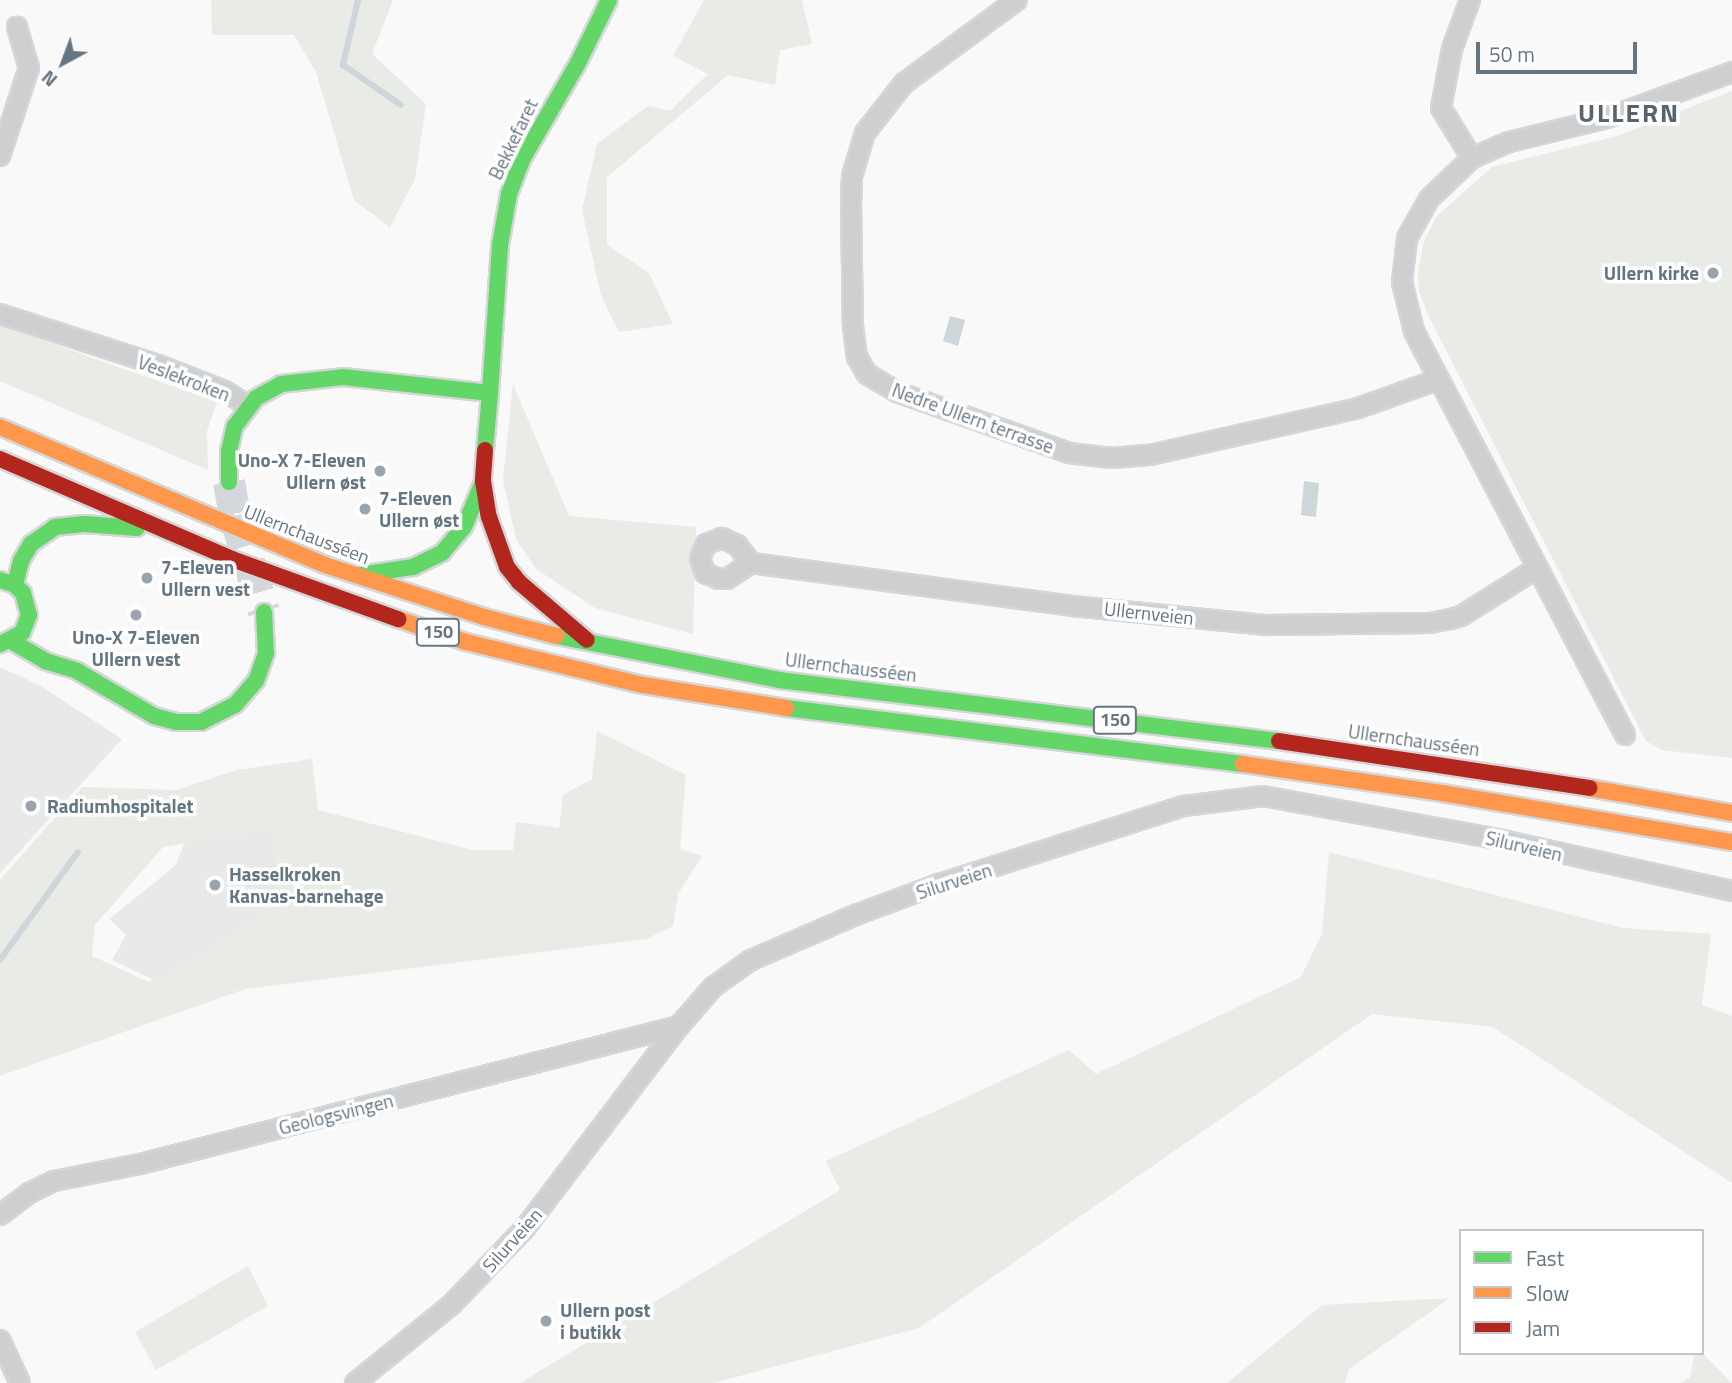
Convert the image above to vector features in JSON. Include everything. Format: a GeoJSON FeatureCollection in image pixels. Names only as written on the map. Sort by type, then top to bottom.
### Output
{"type":"FeatureCollection","features":[{"type":"Feature","properties":{"kind":"main road","name":"Bekkefaret"},"geometry":{"type":"LineString","coordinates":[[490,393],[500,245],[509,194],[523,158],[577,65],[609,0]]}},
{"type":"Feature","properties":{"kind":"main road","name":"Veslekroken"},"geometry":{"type":"LineString","coordinates":[[248,406],[256,398],[281,384],[327,376],[490,393]]}},
{"type":"Feature","properties":{"kind":"main road","name":"150"},"geometry":{"type":"LineString","coordinates":[[490,393],[483,481],[489,517],[507,567],[530,593],[594,646]]}},
{"type":"Feature","properties":{"kind":"main road"},"geometry":{"type":"LineString","coordinates":[[229,482],[231,438],[248,406]]}},
{"type":"Feature","properties":{"kind":"main road","name":"Ullernchausséen"},"geometry":{"type":"LineString","coordinates":[[0,427],[236,530],[354,575],[484,617],[594,646],[779,680],[1196,729],[1548,781],[1732,813]]}},
{"type":"Feature","properties":{"kind":"main road","name":"150"},"geometry":{"type":"LineString","coordinates":[[0,459],[164,531],[327,595],[466,642],[685,694],[1192,757],[1416,789],[1732,842]]}},
{"type":"Feature","properties":{"kind":"main road","name":"150"},"geometry":{"type":"LineString","coordinates":[[354,575],[413,567],[442,553],[464,527],[483,481]]}},
{"type":"Feature","properties":{"kind":"main road","name":"150"},"geometry":{"type":"LineString","coordinates":[[7,582],[31,544],[55,527],[84,524],[164,531]]}},
{"type":"Feature","properties":{"kind":"main road"},"geometry":{"type":"LineString","coordinates":[[6,642],[22,633],[29,615],[29,603],[7,582]]}},
{"type":"Feature","properties":{"kind":"main road"},"geometry":{"type":"LineString","coordinates":[[6,642],[45,661],[77,671],[154,716],[186,723],[210,719],[235,705],[261,671],[267,640],[264,612]]}},
{"type":"Feature","properties":{"kind":"main road"},"geometry":{"type":"LineString","coordinates":[[29,615],[42,631]]}},
{"type":"Feature","properties":{"kind":"main road"},"geometry":{"type":"LineString","coordinates":[[64,651],[77,671]]}},
{"type":"Feature","properties":{"kind":"main road"},"geometry":{"type":"LineString","coordinates":[[1548,781],[1706,791]]}},
{"type":"Feature","properties":{"kind":"street","name":"Nedre Ullern terrasse"},"geometry":{"type":"LineString","coordinates":[[1017,0],[904,83],[862,139],[852,176],[853,321],[856,357],[867,374],[897,392],[1069,453],[1112,457],[1163,453],[1358,408],[1437,380]]}},
{"type":"Feature","properties":{"kind":"street"},"geometry":{"type":"LineString","coordinates":[[1470,0],[1452,49],[1441,108],[1472,159]]}},
{"type":"Feature","properties":{"kind":"street"},"geometry":{"type":"LineString","coordinates":[[0,156],[29,68],[17,27]]}},
{"type":"Feature","properties":{"kind":"street"},"geometry":{"type":"LineString","coordinates":[[1625,735],[1437,380],[1414,331],[1402,282],[1407,238],[1429,199],[1472,159],[1509,142],[1607,118],[1732,72]]}},
{"type":"Feature","properties":{"kind":"street","name":"Veslekroken"},"geometry":{"type":"LineString","coordinates":[[0,314],[158,365],[225,391],[248,406]]}},
{"type":"Feature","properties":{"kind":"street","name":"Ullernveien"},"geometry":{"type":"LineString","coordinates":[[751,563],[1072,606],[1267,625],[1430,623],[1461,617],[1536,569]]}},
{"type":"Feature","properties":{"kind":"street","name":"Silurveien"},"geometry":{"type":"LineString","coordinates":[[355,1383],[451,1305],[525,1228],[696,1004],[733,971],[815,931],[939,884],[1172,809],[1212,800],[1263,796],[1358,811],[1732,891]]}},
{"type":"Feature","properties":{"kind":"street","name":"Geologsvingen"},"geometry":{"type":"LineString","coordinates":[[0,1215],[29,1193],[54,1181],[140,1164],[679,1026]]}},
{"type":"Feature","properties":{"kind":"street"},"geometry":{"type":"LineString","coordinates":[[0,1340],[20,1383]]}},
{"type":"Feature","properties":{"kind":"shaded area"},"geometry":{"type":"Polygon","coordinates":[[[211,0],[393,0],[372,54],[426,104],[415,179],[390,227],[354,200],[316,72],[294,35],[212,35],[211,0]]]}},
{"type":"Feature","properties":{"kind":"shaded area"},"geometry":{"type":"Polygon","coordinates":[[[704,0],[802,0],[812,44],[780,50],[775,85],[728,75],[607,177],[607,245],[649,273],[673,324],[619,332],[601,295],[582,210],[597,144],[648,106],[670,111],[708,74],[673,56],[704,0]]]}},
{"type":"Feature","properties":{"kind":"shaded area"},"geometry":{"type":"Polygon","coordinates":[[[1732,91],[1732,758],[1662,750],[1646,741],[1429,317],[1419,291],[1418,273],[1424,241],[1437,216],[1492,167],[1617,136],[1732,91]]]}},
{"type":"Feature","properties":{"kind":"shaded area"},"geometry":{"type":"Polygon","coordinates":[[[950,316],[965,320],[958,346],[943,341],[950,316]]]}},
{"type":"Feature","properties":{"kind":"shaded area"},"geometry":{"type":"Polygon","coordinates":[[[0,325],[217,402],[207,431],[208,470],[0,381],[0,325]]]}},
{"type":"Feature","properties":{"kind":"shaded area"},"geometry":{"type":"Polygon","coordinates":[[[513,384],[569,516],[696,527],[693,634],[595,608],[536,569],[516,539],[503,480],[513,384]]]}},
{"type":"Feature","properties":{"kind":"shaded area"},"geometry":{"type":"Polygon","coordinates":[[[1304,481],[1319,483],[1316,517],[1301,515],[1304,481]]]}},
{"type":"Feature","properties":{"kind":"shaded area","name":"Radiumhospitalet"},"geometry":{"type":"Polygon","coordinates":[[[0,667],[41,686],[122,739],[0,873],[0,667]]]}},
{"type":"Feature","properties":{"kind":"shaded area"},"geometry":{"type":"Polygon","coordinates":[[[597,731],[686,775],[680,849],[702,856],[678,894],[673,926],[646,939],[245,989],[0,1076],[0,880],[82,787],[177,790],[237,770],[312,759],[318,810],[473,850],[513,850],[516,822],[559,828],[563,795],[592,779],[597,731]],[[274,829],[163,847],[95,925],[92,956],[149,982],[188,962],[274,906],[274,829]]]}},
{"type":"Feature","properties":{"kind":"shaded area","name":"Hasselkroken Kanvas-barnehage"},"geometry":{"type":"Polygon","coordinates":[[[298,775],[268,957],[164,985],[112,960],[126,935],[109,919],[175,866],[190,830],[298,775]]]}},
{"type":"Feature","properties":{"kind":"shaded area"},"geometry":{"type":"Polygon","coordinates":[[[1329,852],[1623,928],[1711,934],[1702,1005],[1732,1016],[1732,1183],[1493,1027],[1372,1014],[919,1328],[713,1383],[520,1383],[840,1190],[826,1161],[1069,1050],[1096,1074],[1301,977],[1322,934],[1329,852]]]}},
{"type":"Feature","properties":{"kind":"shaded area"},"geometry":{"type":"Polygon","coordinates":[[[248,1266],[268,1306],[156,1370],[135,1332],[248,1266]]]}},
{"type":"Feature","properties":{"kind":"shaded area"},"geometry":{"type":"Polygon","coordinates":[[[1450,1298],[1349,1369],[1345,1383],[1227,1383],[1322,1305],[1450,1298]]]}},
{"type":"Feature","properties":{"kind":"shaded area"},"geometry":{"type":"Polygon","coordinates":[[[1695,1355],[1704,1355],[1732,1383],[1681,1383],[1690,1377],[1695,1355]]]}},
{"type":"Feature","properties":{"kind":"waterway"},"geometry":{"type":"LineString","coordinates":[[358,0],[343,65],[401,105]]}},
{"type":"Feature","properties":{"kind":"waterway"},"geometry":{"type":"LineString","coordinates":[[0,960],[78,852]]}},
{"type":"Feature","properties":{"kind":"tunnel"},"geometry":{"type":"LineString","coordinates":[[229,482],[235,516],[264,612]]}},
{"type":"Feature","properties":{"kind":"traffic: fast"},"geometry":{"type":"LineString","coordinates":[[490,393],[500,245],[509,194],[523,158],[577,65],[609,0]]}},
{"type":"Feature","properties":{"kind":"traffic: fast"},"geometry":{"type":"LineString","coordinates":[[229,482],[229,451],[235,426],[256,398],[281,384],[343,377],[490,393],[485,450]]}},
{"type":"Feature","properties":{"kind":"traffic: fast"},"geometry":{"type":"LineString","coordinates":[[360,575],[413,567],[442,553],[464,527],[483,482]]}},
{"type":"Feature","properties":{"kind":"traffic: fast"},"geometry":{"type":"LineString","coordinates":[[15,585],[21,561],[31,544],[55,527],[84,524],[137,528]]}},
{"type":"Feature","properties":{"kind":"traffic: fast"},"geometry":{"type":"LineString","coordinates":[[0,580],[15,585],[23,593],[29,615],[22,633],[0,644]]}},
{"type":"Feature","properties":{"kind":"traffic: fast"},"geometry":{"type":"LineString","coordinates":[[11,641],[45,661],[77,671],[154,716],[176,722],[201,722],[235,705],[256,681],[266,653],[264,612]]}},
{"type":"Feature","properties":{"kind":"traffic: fast"},"geometry":{"type":"LineString","coordinates":[[557,636],[779,680],[1279,741]]}},
{"type":"Feature","properties":{"kind":"traffic: fast"},"geometry":{"type":"LineString","coordinates":[[786,708],[1243,764]]}},
{"type":"Feature","properties":{"kind":"traffic: slow"},"geometry":{"type":"LineString","coordinates":[[0,427],[325,565],[484,617],[557,636]]}},
{"type":"Feature","properties":{"kind":"traffic: slow"},"geometry":{"type":"LineString","coordinates":[[398,619],[466,642],[643,685],[786,708]]}},
{"type":"Feature","properties":{"kind":"traffic: slow"},"geometry":{"type":"LineString","coordinates":[[1243,764],[1442,793],[1732,842]]}},
{"type":"Feature","properties":{"kind":"traffic: slow"},"geometry":{"type":"LineString","coordinates":[[1589,788],[1732,813]]}},
{"type":"Feature","properties":{"kind":"traffic: jam"},"geometry":{"type":"LineString","coordinates":[[485,450],[483,481],[489,517],[507,567],[519,582],[587,640]]}},
{"type":"Feature","properties":{"kind":"traffic: jam"},"geometry":{"type":"LineString","coordinates":[[0,459],[232,559],[398,619]]}},
{"type":"Feature","properties":{"kind":"traffic: jam"},"geometry":{"type":"LineString","coordinates":[[1279,741],[1589,788]]}},
{"type":"Feature","properties":{"kind":"place","name":"Ullern kirke"},"geometry":{"type":"Point","coordinates":[1713,273]}},
{"type":"Feature","properties":{"kind":"place","name":"Uno-X 7-Eleven Ullern øst"},"geometry":{"type":"Point","coordinates":[380,471]}},
{"type":"Feature","properties":{"kind":"place","name":"7-Eleven Ullern øst"},"geometry":{"type":"Point","coordinates":[365,509]}},
{"type":"Feature","properties":{"kind":"place","name":"7-Eleven Ullern vest"},"geometry":{"type":"Point","coordinates":[147,578]}},
{"type":"Feature","properties":{"kind":"place","name":"Uno-X 7-Eleven Ullern vest"},"geometry":{"type":"Point","coordinates":[136,615]}},
{"type":"Feature","properties":{"kind":"place","name":"Radiumhospitalet"},"geometry":{"type":"Point","coordinates":[31,806]}},
{"type":"Feature","properties":{"kind":"place","name":"Hasselkroken Kanvas-barnehage"},"geometry":{"type":"Point","coordinates":[215,885]}},
{"type":"Feature","properties":{"kind":"place","name":"Ullern post i butikk"},"geometry":{"type":"Point","coordinates":[546,1321]}},
{"type":"Feature","properties":{"kind":"district","name":"ULLERN"},"geometry":{"type":"Point","coordinates":[1629,113]}}]}
